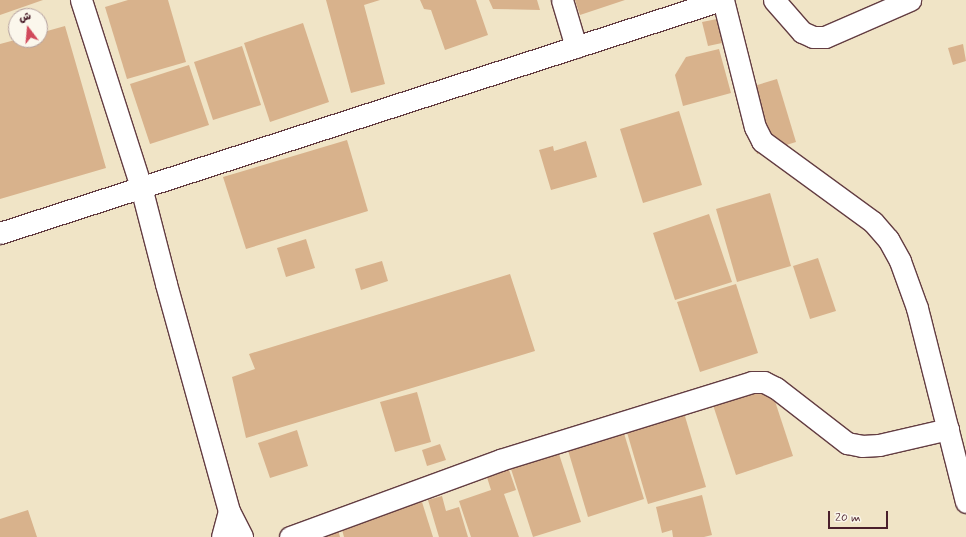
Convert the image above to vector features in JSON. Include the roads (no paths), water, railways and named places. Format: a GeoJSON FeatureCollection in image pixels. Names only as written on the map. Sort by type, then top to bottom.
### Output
{"type":"FeatureCollection","features":[{"type":"Feature","properties":{"kind":"street"},"geometry":{"type":"LineString","coordinates":[[81,0],[141,188],[229,511],[242,537]]}},
{"type":"Feature","properties":{"kind":"street"},"geometry":{"type":"LineString","coordinates":[[562,0],[576,47]]}},
{"type":"Feature","properties":{"kind":"street"},"geometry":{"type":"LineString","coordinates":[[0,233],[722,0],[755,127],[762,141],[873,222],[888,239],[900,261],[917,308],[966,502]]}},
{"type":"Feature","properties":{"kind":"street"},"geometry":{"type":"LineString","coordinates":[[774,0],[802,32],[813,37],[825,37],[910,0]]}},
{"type":"Feature","properties":{"kind":"street"},"geometry":{"type":"LineString","coordinates":[[290,537],[500,460],[752,382],[764,382],[776,388],[847,443],[862,446],[879,445],[948,430]]}},
{"type":"Feature","properties":{"kind":"street"},"geometry":{"type":"LineString","coordinates":[[222,537],[229,511]]}}]}
